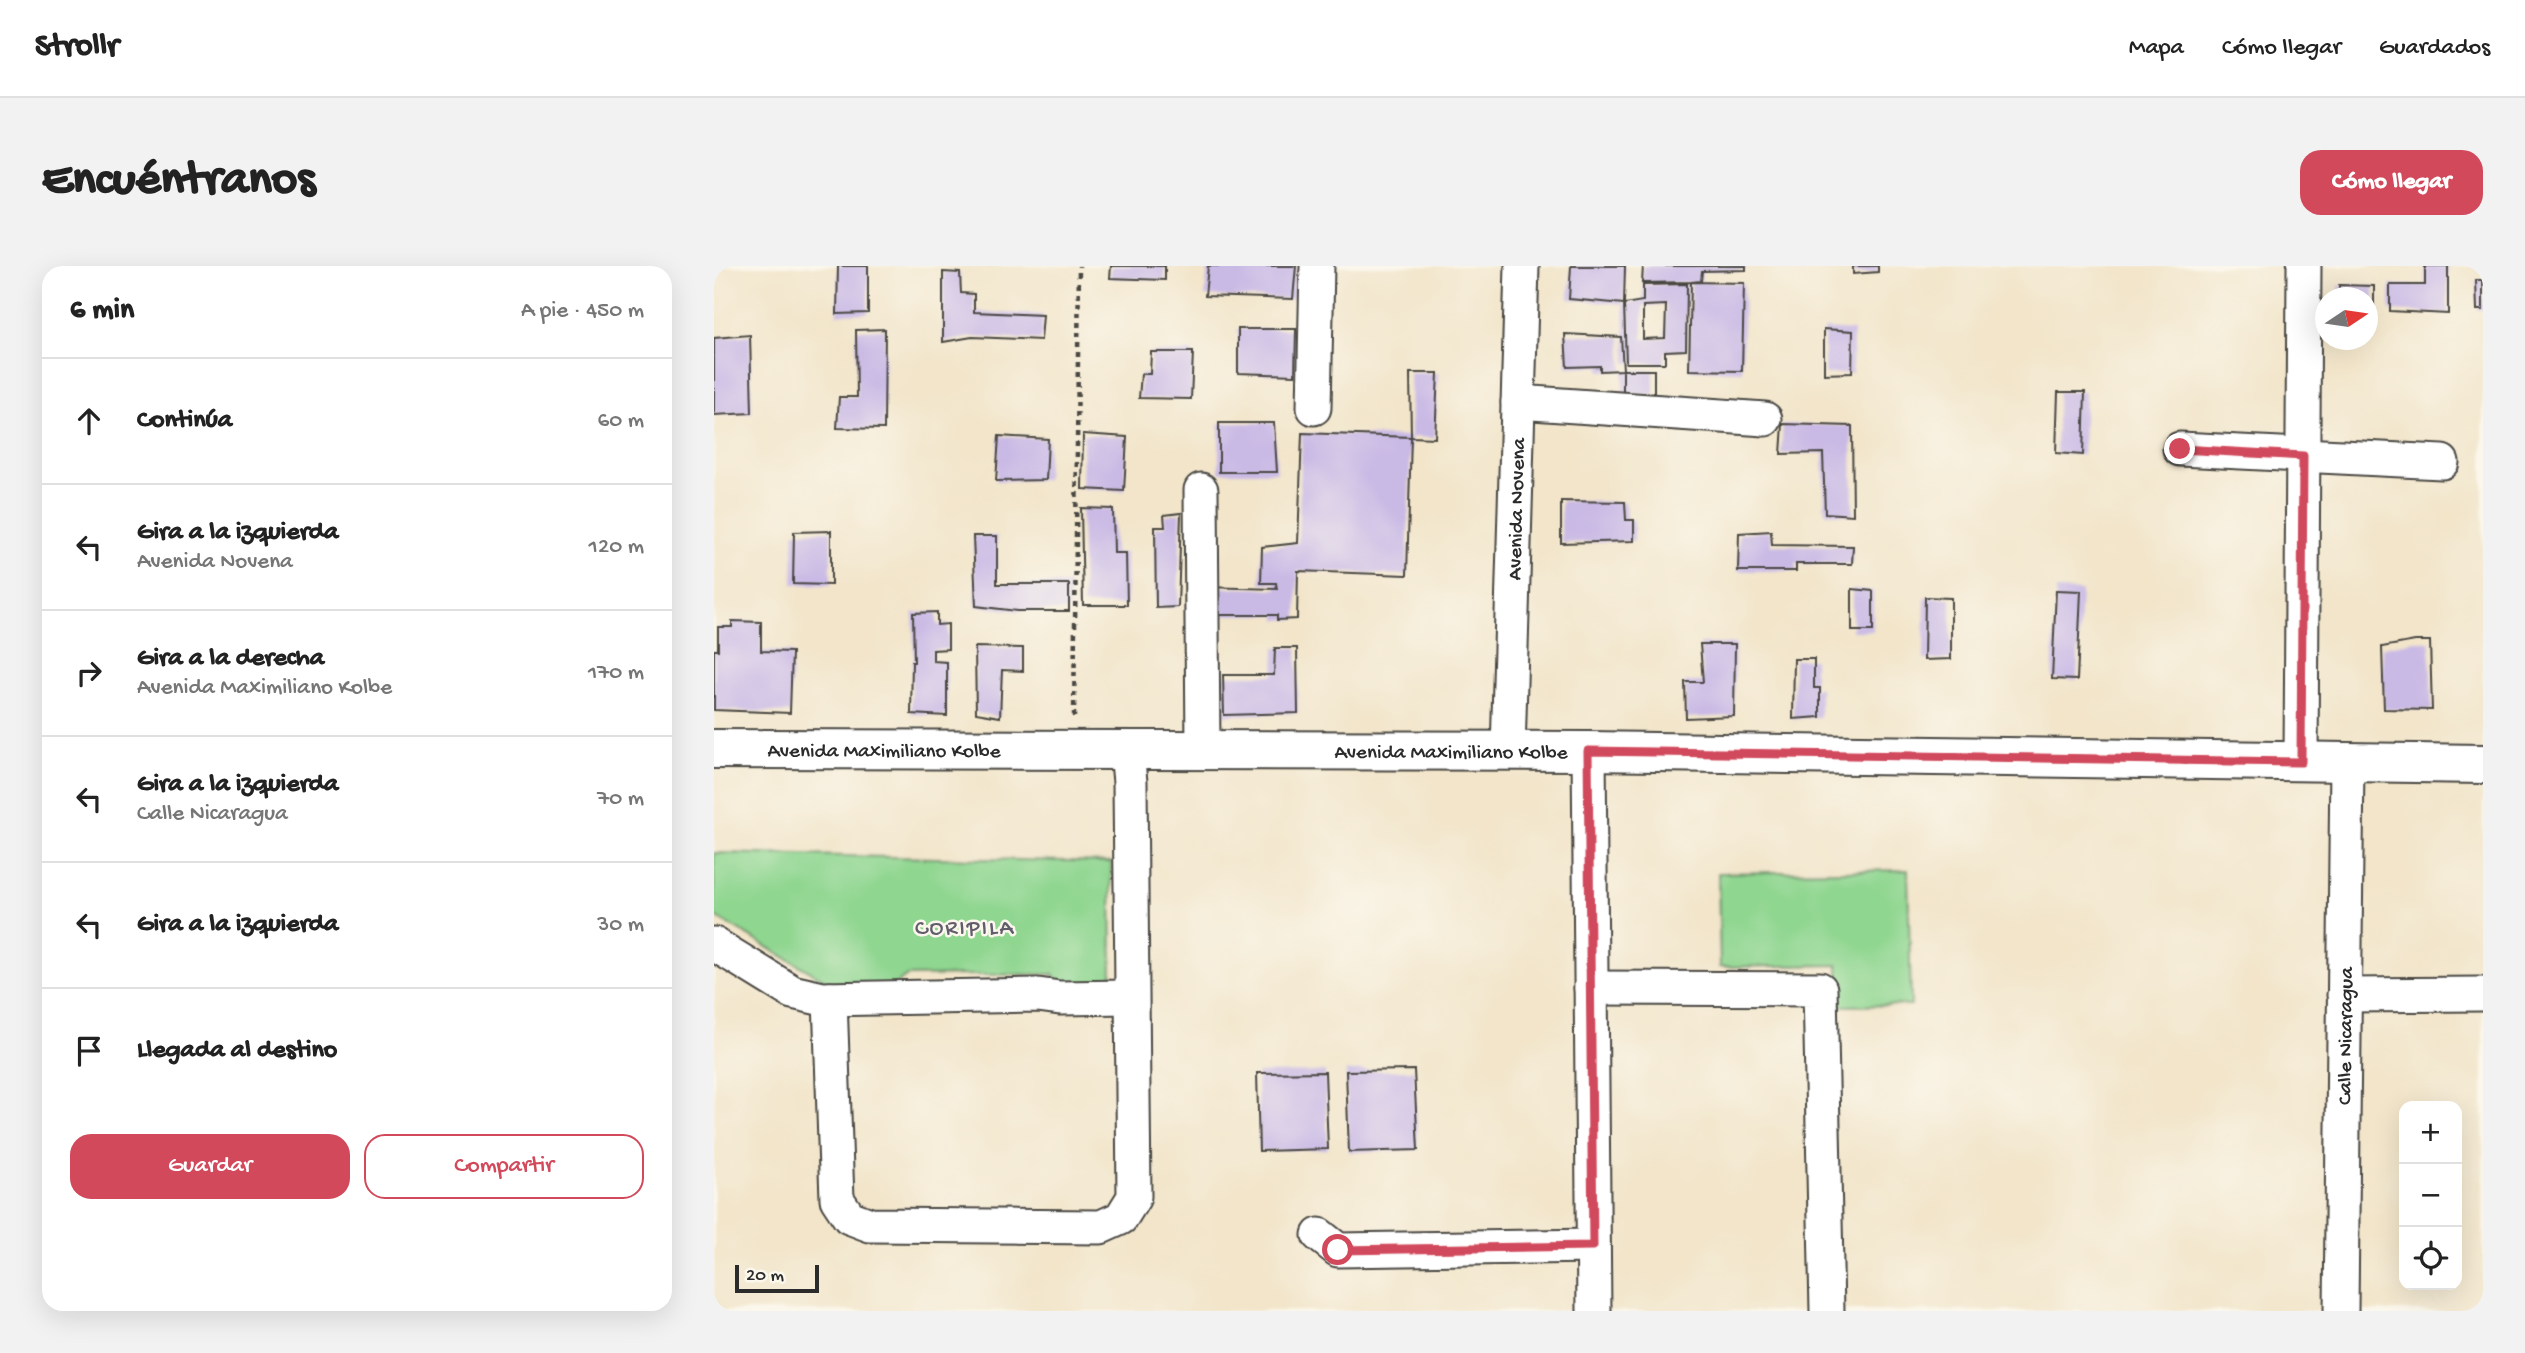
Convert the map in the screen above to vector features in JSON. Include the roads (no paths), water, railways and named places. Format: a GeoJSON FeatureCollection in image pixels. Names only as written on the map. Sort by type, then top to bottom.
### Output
{"type":"FeatureCollection","features":[{"type":"Feature","properties":{"kind":"main road","name":"Avenida Maximiliano Kolbe"},"geometry":{"type":"LineString","coordinates":[[714,749],[1588,751],[2483,764]]}},
{"type":"Feature","properties":{"kind":"street"},"geometry":{"type":"LineString","coordinates":[[1314,408],[1317,266]]}},
{"type":"Feature","properties":{"kind":"street","name":"Avenida Novena"},"geometry":{"type":"LineString","coordinates":[[1508,752],[1522,266]]}},
{"type":"Feature","properties":{"kind":"street"},"geometry":{"type":"LineString","coordinates":[[2301,762],[2304,266]]}},
{"type":"Feature","properties":{"kind":"street"},"geometry":{"type":"LineString","coordinates":[[1518,402],[1765,419]]}},
{"type":"Feature","properties":{"kind":"street"},"geometry":{"type":"LineString","coordinates":[[2180,449],[2442,463]]}},
{"type":"Feature","properties":{"kind":"street"},"geometry":{"type":"LineString","coordinates":[[1201,490],[1203,751]]}},
{"type":"Feature","properties":{"kind":"street"},"geometry":{"type":"LineString","coordinates":[[831,999],[837,1199],[849,1217],[870,1225],[1101,1227],[1121,1218],[1134,1197],[1130,782],[1127,751]]}},
{"type":"Feature","properties":{"kind":"street"},"geometry":{"type":"LineString","coordinates":[[1588,751],[1594,1311]]}},
{"type":"Feature","properties":{"kind":"street","name":"Calle Nicaragua"},"geometry":{"type":"LineString","coordinates":[[2341,1311],[2347,762]]}},
{"type":"Feature","properties":{"kind":"street"},"geometry":{"type":"LineString","coordinates":[[714,944],[792,992],[831,999],[1038,995],[1060,998],[1130,997]]}},
{"type":"Feature","properties":{"kind":"street"},"geometry":{"type":"LineString","coordinates":[[1591,988],[1821,989],[1827,1311]]}},
{"type":"Feature","properties":{"kind":"street"},"geometry":{"type":"LineString","coordinates":[[2344,995],[2483,994]]}},
{"type":"Feature","properties":{"kind":"street"},"geometry":{"type":"LineString","coordinates":[[1319,1235],[1338,1250],[1593,1246]]}},
{"type":"Feature","properties":{"kind":"district","name":"CORIPILA"},"geometry":{"type":"Point","coordinates":[965,926]}}]}
